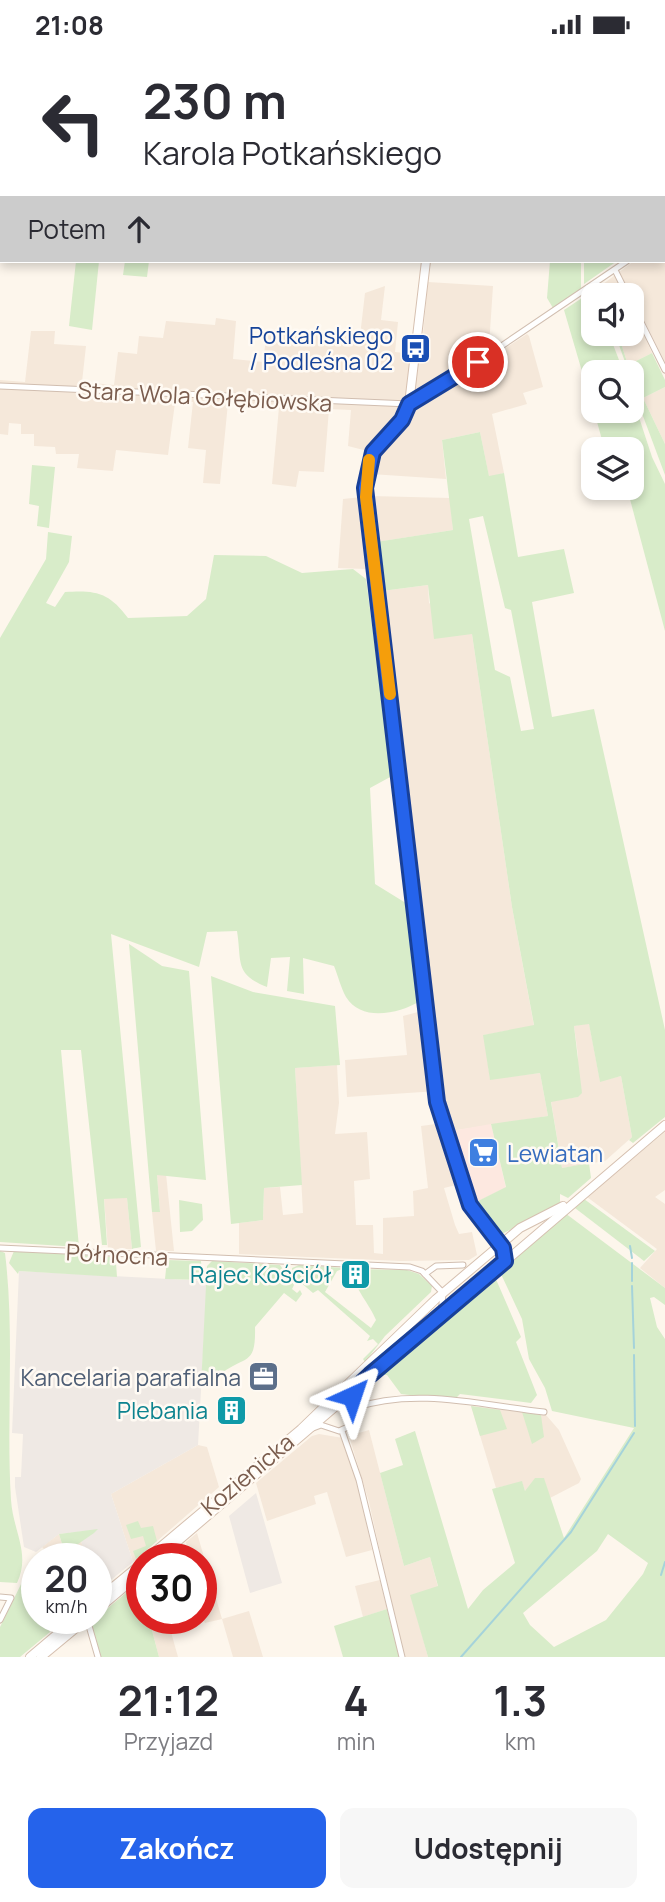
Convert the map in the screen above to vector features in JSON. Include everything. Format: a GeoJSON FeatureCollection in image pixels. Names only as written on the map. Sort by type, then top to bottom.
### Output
{"type":"FeatureCollection","features":[{"type":"Feature","properties":{"kind":"main road"},"geometry":{"type":"LineString","coordinates":[[426,263],[409,404],[402,420],[373,452],[366,472],[366,497],[437,1102],[470,1205],[504,1252]]}},
{"type":"Feature","properties":{"kind":"main road","name":"Kozienicka"},"geometry":{"type":"LineString","coordinates":[[504,1252],[573,1202],[665,1125]]}},
{"type":"Feature","properties":{"kind":"main road","name":"Kozienicka"},"geometry":{"type":"LineString","coordinates":[[177,1543],[313,1428],[325,1422],[352,1392],[470,1290],[504,1252],[520,1229],[573,1202]]}},
{"type":"Feature","properties":{"kind":"main road"},"geometry":{"type":"LineString","coordinates":[[490,1233],[491,1252],[504,1252]]}},
{"type":"Feature","properties":{"kind":"main road","name":"Kozienicka"},"geometry":{"type":"LineString","coordinates":[[165,1543],[326,1406],[438,1293],[460,1279],[491,1252]]}},
{"type":"Feature","properties":{"kind":"main road"},"geometry":{"type":"LineString","coordinates":[[460,1279],[461,1289],[470,1290]]}},
{"type":"Feature","properties":{"kind":"main road","name":"Kozienicka"},"geometry":{"type":"LineString","coordinates":[[112,1588],[126,1576]]}},
{"type":"Feature","properties":{"kind":"main road"},"geometry":{"type":"LineString","coordinates":[[112,1598],[126,1586]]}},
{"type":"Feature","properties":{"kind":"main road"},"geometry":{"type":"LineString","coordinates":[[30,1657],[57,1634]]}},
{"type":"Feature","properties":{"kind":"main road"},"geometry":{"type":"LineString","coordinates":[[41,1657],[69,1634]]}},
{"type":"Feature","properties":{"kind":"street"},"geometry":{"type":"LineString","coordinates":[[409,404],[432,393],[624,263]]}},
{"type":"Feature","properties":{"kind":"street"},"geometry":{"type":"LineString","coordinates":[[615,270],[622,283]]}},
{"type":"Feature","properties":{"kind":"street"},"geometry":{"type":"LineString","coordinates":[[644,328],[665,370]]}},
{"type":"Feature","properties":{"kind":"street","name":"Stara Wola Gołębiowska"},"geometry":{"type":"LineString","coordinates":[[0,386],[409,404]]}},
{"type":"Feature","properties":{"kind":"street","name":"Północna"},"geometry":{"type":"LineString","coordinates":[[0,1248],[403,1266],[425,1274]]}},
{"type":"Feature","properties":{"kind":"street"},"geometry":{"type":"LineString","coordinates":[[441,1314],[438,1293],[425,1274],[436,1266],[463,1265]]}},
{"type":"Feature","properties":{"kind":"street"},"geometry":{"type":"LineString","coordinates":[[342,1431],[353,1422],[352,1392]]}},
{"type":"Feature","properties":{"kind":"street"},"geometry":{"type":"LineString","coordinates":[[354,1408],[375,1400],[410,1396],[544,1412]]}},
{"type":"Feature","properties":{"kind":"street"},"geometry":{"type":"LineString","coordinates":[[326,1406],[325,1422],[342,1431],[359,1480],[402,1657]]}},
{"type":"Feature","properties":{"kind":"street"},"geometry":{"type":"LineString","coordinates":[[0,1597],[11,1598],[0,1620]]}},
{"type":"Feature","properties":{"kind":"street"},"geometry":{"type":"LineString","coordinates":[[92,1634],[99,1657]]}},
{"type":"Feature","properties":{"kind":"shaded area"},"geometry":{"type":"Polygon","coordinates":[[[631,263],[665,263],[665,362],[644,320],[644,283],[604,283],[631,263]]]}},
{"type":"Feature","properties":{"kind":"shaded area"},"geometry":{"type":"Polygon","coordinates":[[[428,282],[493,286],[489,346],[495,355],[527,334],[529,336],[543,387],[523,393],[527,404],[492,414],[504,473],[489,477],[480,432],[442,440],[446,479],[371,474],[375,453],[348,446],[351,410],[329,409],[324,472],[299,471],[296,487],[272,484],[279,407],[228,403],[220,484],[203,483],[206,450],[188,448],[193,402],[175,403],[168,455],[116,450],[113,471],[77,468],[79,454],[56,454],[55,447],[34,446],[34,434],[21,434],[21,424],[9,423],[8,435],[0,434],[0,380],[25,382],[31,331],[55,331],[54,344],[86,346],[82,382],[114,385],[118,352],[137,354],[139,336],[163,338],[166,321],[215,325],[216,318],[236,321],[233,359],[263,362],[267,331],[360,336],[365,293],[385,286],[381,320],[398,322],[395,352],[421,355],[428,282]]]}},
{"type":"Feature","properties":{"kind":"shaded area"},"geometry":{"type":"Polygon","coordinates":[[[644,336],[652,353],[638,360],[626,360],[622,346],[644,346],[644,336]]]}},
{"type":"Feature","properties":{"kind":"shaded area"},"geometry":{"type":"Polygon","coordinates":[[[665,387],[665,444],[644,400],[644,398],[665,387]]]}},
{"type":"Feature","properties":{"kind":"shaded area"},"geometry":{"type":"Polygon","coordinates":[[[371,496],[450,498],[453,530],[364,544],[366,569],[338,568],[343,499],[371,496]]]}},
{"type":"Feature","properties":{"kind":"shaded area"},"geometry":{"type":"Polygon","coordinates":[[[428,585],[429,603],[472,634],[512,907],[534,1026],[484,1035],[490,1079],[540,1073],[548,1116],[451,1131],[438,1091],[347,1097],[345,1060],[407,1055],[403,1016],[433,1008],[382,591],[428,585]]]}},
{"type":"Feature","properties":{"kind":"shaded area"},"geometry":{"type":"Polygon","coordinates":[[[589,1023],[600,1081],[621,1076],[632,1137],[605,1161],[562,1168],[551,1101],[578,1097],[578,1055],[574,1026],[589,1023]]]}},
{"type":"Feature","properties":{"kind":"shaded area"},"geometry":{"type":"Polygon","coordinates":[[[337,1065],[339,1103],[335,1134],[367,1132],[370,1179],[354,1181],[356,1225],[373,1225],[374,1253],[383,1254],[383,1218],[414,1216],[413,1191],[428,1188],[421,1126],[436,1124],[456,1185],[444,1188],[455,1225],[459,1234],[472,1232],[477,1255],[469,1260],[401,1261],[239,1254],[239,1223],[263,1220],[264,1188],[280,1187],[283,1215],[303,1213],[295,1068],[337,1065]]]}},
{"type":"Feature","properties":{"kind":"shaded area"},"geometry":{"type":"Polygon","coordinates":[[[491,1124],[506,1188],[474,1203],[451,1131],[491,1124]]]}},
{"type":"Feature","properties":{"kind":"shaded area"},"geometry":{"type":"Polygon","coordinates":[[[665,1132],[665,1190],[655,1197],[665,1204],[665,1288],[640,1268],[657,1249],[587,1197],[665,1132]]]}},
{"type":"Feature","properties":{"kind":"shaded area"},"geometry":{"type":"Polygon","coordinates":[[[166,1174],[174,1251],[156,1251],[152,1212],[160,1211],[157,1175],[166,1174]]]}},
{"type":"Feature","properties":{"kind":"shaded area"},"geometry":{"type":"Polygon","coordinates":[[[104,1198],[127,1198],[132,1249],[108,1249],[104,1198]]]}},
{"type":"Feature","properties":{"kind":"shaded area"},"geometry":{"type":"Polygon","coordinates":[[[19,1271],[207,1281],[198,1445],[111,1494],[127,1543],[126,1568],[112,1579],[112,1543],[81,1541],[96,1530],[59,1534],[48,1543],[23,1543],[15,1487],[15,1477],[21,1477],[23,1434],[12,1433],[19,1271]]]}},
{"type":"Feature","properties":{"kind":"shaded area"},"geometry":{"type":"Polygon","coordinates":[[[471,1406],[546,1415],[559,1430],[581,1479],[579,1483],[550,1498],[544,1479],[525,1491],[522,1482],[496,1488],[471,1406]]]}},
{"type":"Feature","properties":{"kind":"shaded area"},"geometry":{"type":"Polygon","coordinates":[[[369,1430],[404,1566],[430,1557],[438,1587],[411,1595],[428,1657],[404,1657],[402,1651],[369,1502],[349,1436],[369,1430]]]}},
{"type":"Feature","properties":{"kind":"shaded area"},"geometry":{"type":"Polygon","coordinates":[[[319,1434],[343,1438],[360,1494],[372,1550],[346,1557],[327,1492],[314,1496],[316,1504],[267,1521],[256,1483],[312,1436],[319,1434]]]}},
{"type":"Feature","properties":{"kind":"shaded area"},"geometry":{"type":"Polygon","coordinates":[[[198,1445],[207,1447],[219,1487],[155,1543],[127,1543],[111,1494],[198,1445]]]}},
{"type":"Feature","properties":{"kind":"shaded area"},"geometry":{"type":"Polygon","coordinates":[[[256,1493],[282,1583],[250,1593],[229,1516],[256,1493]]]}},
{"type":"Feature","properties":{"kind":"shaded area"},"geometry":{"type":"Polygon","coordinates":[[[197,1533],[200,1543],[186,1542],[197,1533]]]}},
{"type":"Feature","properties":{"kind":"shaded area"},"geometry":{"type":"Polygon","coordinates":[[[59,1534],[62,1543],[47,1543],[59,1534]]]}},
{"type":"Feature","properties":{"kind":"shaded area"},"geometry":{"type":"Polygon","coordinates":[[[380,1580],[387,1609],[363,1617],[355,1586],[380,1580]]]}},
{"type":"Feature","properties":{"kind":"shaded area"},"geometry":{"type":"Polygon","coordinates":[[[217,1602],[222,1619],[217,1620],[217,1602]]]}},
{"type":"Feature","properties":{"kind":"shaded area"},"geometry":{"type":"Polygon","coordinates":[[[249,1611],[263,1657],[233,1657],[222,1619],[249,1611]]]}},
{"type":"Feature","properties":{"kind":"shaded area"},"geometry":{"type":"Polygon","coordinates":[[[153,1634],[172,1634],[178,1657],[159,1657],[153,1634]]]}},
{"type":"Feature","properties":{"kind":"green space"},"geometry":{"type":"Polygon","coordinates":[[[76,263],[99,263],[92,330],[69,326],[76,263]]]}},
{"type":"Feature","properties":{"kind":"green space"},"geometry":{"type":"Polygon","coordinates":[[[125,263],[149,263],[147,277],[123,275],[125,263]]]}},
{"type":"Feature","properties":{"kind":"green space"},"geometry":{"type":"Polygon","coordinates":[[[550,263],[581,263],[581,289],[553,308],[547,298],[550,263]]]}},
{"type":"Feature","properties":{"kind":"green space"},"geometry":{"type":"Polygon","coordinates":[[[584,263],[614,263],[585,283],[584,283],[584,263]]]}},
{"type":"Feature","properties":{"kind":"green space"},"geometry":{"type":"Polygon","coordinates":[[[581,299],[581,346],[614,346],[619,360],[581,360],[581,368],[564,310],[581,299]]]}},
{"type":"Feature","properties":{"kind":"green space"},"geometry":{"type":"Polygon","coordinates":[[[619,346],[622,346],[624,360],[619,346]]]}},
{"type":"Feature","properties":{"kind":"green space"},"geometry":{"type":"Polygon","coordinates":[[[652,353],[665,380],[665,387],[644,398],[644,360],[638,360],[652,353]]]}},
{"type":"Feature","properties":{"kind":"green space"},"geometry":{"type":"Polygon","coordinates":[[[644,400],[665,444],[665,475],[644,419],[644,400]]]}},
{"type":"Feature","properties":{"kind":"green space"},"geometry":{"type":"Polygon","coordinates":[[[597,423],[641,423],[652,457],[665,484],[665,631],[630,500],[644,500],[644,437],[601,437],[597,423]]]}},
{"type":"Feature","properties":{"kind":"green space"},"geometry":{"type":"Polygon","coordinates":[[[480,432],[489,476],[504,473],[518,557],[564,549],[574,593],[532,602],[552,717],[594,709],[665,1030],[665,1117],[633,1143],[629,1140],[632,1137],[621,1076],[600,1082],[589,1024],[574,1026],[582,1093],[578,1097],[551,1102],[562,1168],[589,1163],[591,1178],[568,1198],[560,1194],[560,1203],[502,1234],[496,1232],[474,1203],[506,1187],[491,1124],[548,1116],[540,1073],[490,1080],[483,1035],[534,1025],[512,907],[472,634],[434,639],[428,585],[382,591],[376,542],[453,530],[442,440],[480,432]],[[483,516],[469,519],[495,670],[510,677],[521,731],[534,729],[511,610],[505,608],[483,516]]]}},
{"type":"Feature","properties":{"kind":"green space"},"geometry":{"type":"Polygon","coordinates":[[[32,465],[55,467],[49,528],[37,526],[39,506],[29,504],[32,465]]]}},
{"type":"Feature","properties":{"kind":"green space"},"geometry":{"type":"Polygon","coordinates":[[[48,532],[72,536],[69,562],[46,603],[55,607],[65,592],[93,592],[108,598],[128,618],[187,616],[206,599],[214,555],[266,556],[302,573],[353,569],[366,579],[392,776],[370,788],[375,884],[409,905],[420,1001],[402,1009],[381,1013],[370,1013],[353,1005],[344,993],[334,966],[303,958],[304,994],[287,991],[290,957],[271,958],[267,987],[256,982],[244,972],[237,931],[207,932],[199,967],[111,934],[141,1247],[132,1249],[127,1198],[104,1199],[107,1245],[102,1245],[81,1050],[61,1050],[79,1247],[0,1242],[0,638],[46,559],[48,532]]]}},
{"type":"Feature","properties":{"kind":"green space"},"geometry":{"type":"Polygon","coordinates":[[[129,944],[162,966],[189,971],[206,1180],[157,1175],[160,1212],[152,1212],[129,944]]]}},
{"type":"Feature","properties":{"kind":"green space"},"geometry":{"type":"Polygon","coordinates":[[[211,976],[253,992],[335,1006],[340,1065],[295,1068],[302,1185],[264,1188],[263,1220],[231,1224],[211,976]]]}},
{"type":"Feature","properties":{"kind":"green space"},"geometry":{"type":"Polygon","coordinates":[[[584,1199],[655,1251],[644,1261],[575,1208],[584,1199]]]}},
{"type":"Feature","properties":{"kind":"green space"},"geometry":{"type":"Polygon","coordinates":[[[179,1200],[202,1204],[203,1220],[192,1231],[180,1232],[179,1200]]]}},
{"type":"Feature","properties":{"kind":"green space"},"geometry":{"type":"Polygon","coordinates":[[[565,1213],[665,1288],[665,1305],[654,1297],[650,1298],[657,1327],[665,1339],[665,1657],[428,1657],[410,1595],[438,1586],[430,1557],[404,1566],[380,1473],[403,1465],[395,1439],[415,1431],[468,1609],[483,1590],[515,1563],[492,1489],[522,1481],[525,1491],[535,1478],[544,1478],[564,1538],[634,1428],[552,1411],[545,1388],[529,1359],[522,1319],[500,1272],[565,1213]],[[608,1534],[597,1551],[523,1613],[530,1625],[554,1647],[606,1620],[643,1574],[648,1563],[608,1534]]]}},
{"type":"Feature","properties":{"kind":"green space"},"geometry":{"type":"Polygon","coordinates":[[[0,1251],[5,1253],[8,1284],[11,1500],[21,1548],[21,1572],[17,1583],[0,1582],[0,1251]]]}},
{"type":"Feature","properties":{"kind":"green space"},"geometry":{"type":"Polygon","coordinates":[[[14,1251],[110,1257],[116,1263],[117,1277],[19,1271],[18,1274],[9,1263],[14,1251]]]}},
{"type":"Feature","properties":{"kind":"green space"},"geometry":{"type":"Polygon","coordinates":[[[167,1260],[201,1261],[202,1280],[165,1279],[167,1260]]]}},
{"type":"Feature","properties":{"kind":"green space"},"geometry":{"type":"Polygon","coordinates":[[[212,1261],[280,1265],[294,1285],[292,1289],[297,1293],[300,1290],[302,1294],[296,1302],[284,1293],[255,1327],[254,1348],[248,1358],[222,1373],[220,1370],[201,1386],[207,1266],[212,1261]]]}},
{"type":"Feature","properties":{"kind":"green space"},"geometry":{"type":"Polygon","coordinates":[[[299,1265],[345,1268],[337,1271],[325,1292],[371,1328],[376,1320],[358,1288],[353,1269],[407,1270],[419,1274],[432,1286],[431,1292],[385,1336],[365,1362],[363,1359],[378,1344],[373,1339],[367,1341],[370,1336],[318,1290],[313,1293],[293,1276],[292,1268],[299,1265]]]}},
{"type":"Feature","properties":{"kind":"green space"},"geometry":{"type":"Polygon","coordinates":[[[495,1277],[521,1337],[516,1342],[537,1395],[531,1403],[460,1394],[454,1400],[447,1396],[443,1399],[401,1394],[387,1375],[382,1375],[495,1277]]]}},
{"type":"Feature","properties":{"kind":"green space"},"geometry":{"type":"Polygon","coordinates":[[[471,1406],[500,1410],[507,1429],[480,1436],[471,1406]]]}},
{"type":"Feature","properties":{"kind":"green space"},"geometry":{"type":"Polygon","coordinates":[[[522,1412],[541,1415],[544,1437],[532,1444],[522,1412]]]}},
{"type":"Feature","properties":{"kind":"green space"},"geometry":{"type":"Polygon","coordinates":[[[138,1521],[141,1528],[153,1526],[157,1541],[145,1543],[143,1536],[131,1539],[126,1525],[138,1521]]]}},
{"type":"Feature","properties":{"kind":"green space"},"geometry":{"type":"Polygon","coordinates":[[[98,1529],[80,1543],[62,1543],[59,1534],[98,1529]]]}},
{"type":"Feature","properties":{"kind":"green space"},"geometry":{"type":"Polygon","coordinates":[[[21,1584],[21,1634],[48,1634],[20,1657],[0,1657],[0,1627],[21,1584]]]}},
{"type":"Feature","properties":{"kind":"green space"},"geometry":{"type":"Polygon","coordinates":[[[126,1593],[126,1634],[153,1634],[159,1657],[101,1657],[94,1634],[112,1634],[112,1605],[126,1593]]]}},
{"type":"Feature","properties":{"kind":"green space"},"geometry":{"type":"Polygon","coordinates":[[[387,1609],[399,1657],[343,1657],[334,1626],[387,1609]]]}},
{"type":"Feature","properties":{"kind":"waterway"},"geometry":{"type":"LineString","coordinates":[[630,1246],[632,1258]]}},
{"type":"Feature","properties":{"kind":"waterway"},"geometry":{"type":"LineString","coordinates":[[632,1263],[632,1281]]}},
{"type":"Feature","properties":{"kind":"waterway"},"geometry":{"type":"LineString","coordinates":[[632,1286],[634,1348]]}},
{"type":"Feature","properties":{"kind":"waterway"},"geometry":{"type":"LineString","coordinates":[[634,1355],[635,1426]]}},
{"type":"Feature","properties":{"kind":"waterway"},"geometry":{"type":"LineString","coordinates":[[461,1657],[571,1532],[634,1433]]}},
{"type":"Feature","properties":{"kind":"waterway"},"geometry":{"type":"LineString","coordinates":[[661,1575],[665,1562]]}},
{"type":"Feature","properties":{"kind":"slow traffic"},"geometry":{"type":"LineString","coordinates":[[369,460],[365,480],[366,497],[390,694]]}},
{"type":"Feature","properties":{"kind":"place","name":"Potkańskiego / Podleśna 02"},"geometry":{"type":"Point","coordinates":[416,348]}},
{"type":"Feature","properties":{"kind":"place","name":"Lewiatan"},"geometry":{"type":"Point","coordinates":[484,1153]}},
{"type":"Feature","properties":{"kind":"place","name":"Rajec Kościół"},"geometry":{"type":"Point","coordinates":[355,1274]}},
{"type":"Feature","properties":{"kind":"place","name":"Kancelaria parafialna"},"geometry":{"type":"Point","coordinates":[264,1377]}},
{"type":"Feature","properties":{"kind":"place","name":"Plebania"},"geometry":{"type":"Point","coordinates":[231,1410]}},
{"type":"Feature","properties":{"kind":"route"},"geometry":{"type":"LineString","coordinates":[[352,1396],[352,1392],[370,1375],[505,1261],[503,1248],[475,1216],[470,1205],[437,1102],[365,488],[366,472],[373,452],[402,420],[409,404],[432,393],[478,362]]}}]}
